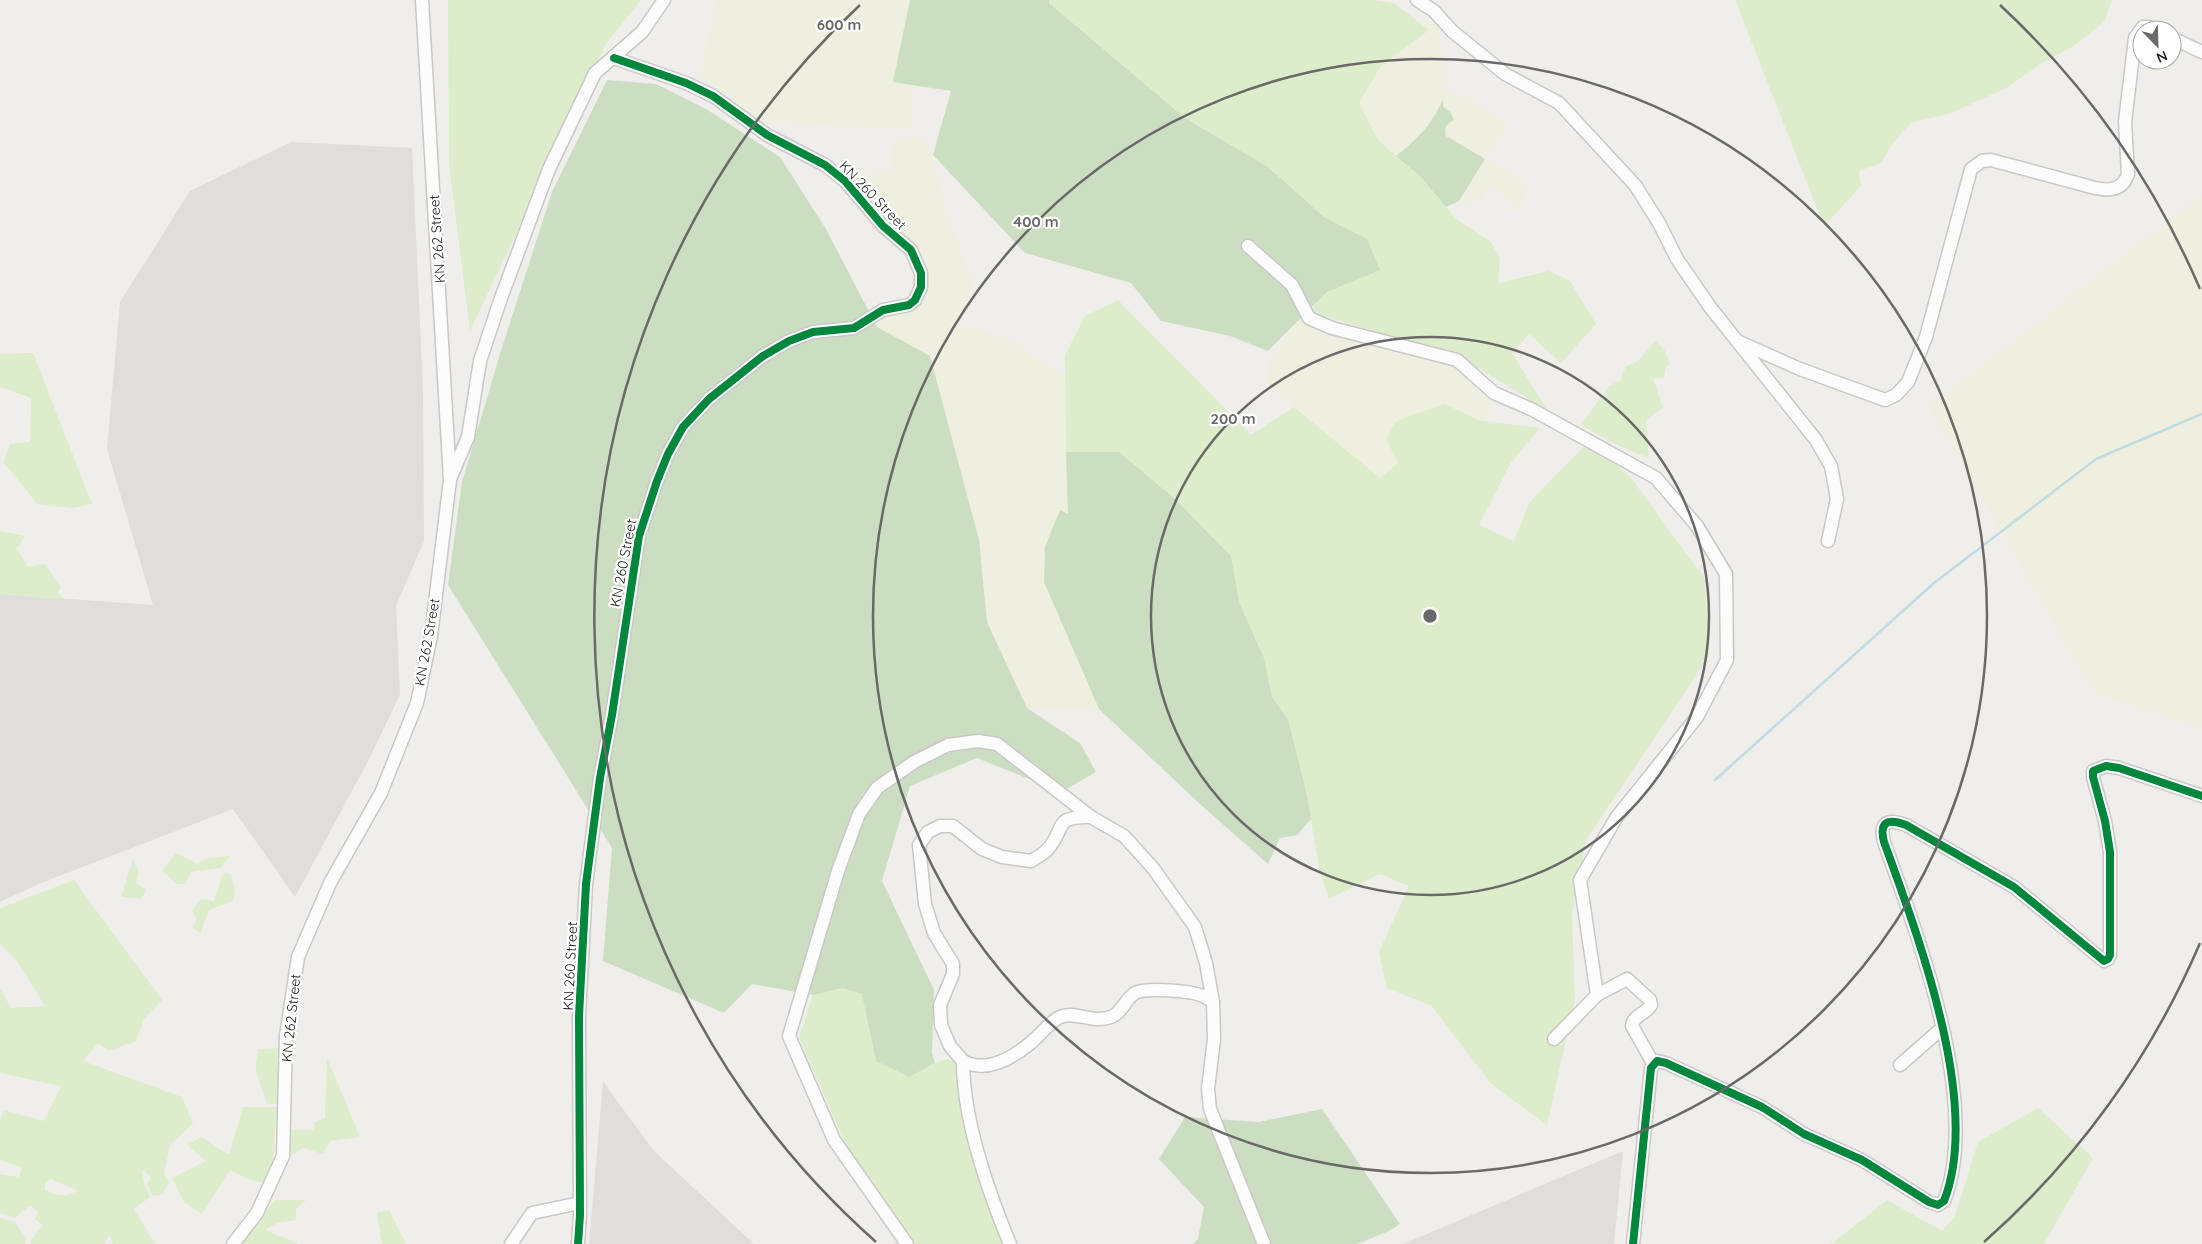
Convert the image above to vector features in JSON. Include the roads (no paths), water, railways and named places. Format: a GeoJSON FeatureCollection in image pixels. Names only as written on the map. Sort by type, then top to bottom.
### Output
{"type":"FeatureCollection","features":[{"type":"Feature","properties":{"kind":"street","name":"KN 262 Street"},"geometry":{"type":"LineString","coordinates":[[233,1244],[257,1213],[283,1156],[286,1036],[298,957],[330,883],[381,793],[417,703],[430,636],[450,480],[422,0]]}},
{"type":"Feature","properties":{"kind":"street"},"geometry":{"type":"LineString","coordinates":[[450,480],[468,437],[480,361],[501,298],[549,169],[595,73],[642,32],[664,0]]}},
{"type":"Feature","properties":{"kind":"street"},"geometry":{"type":"LineString","coordinates":[[1417,0],[1434,10],[1452,31],[1505,74],[1559,103],[1635,185],[1659,223],[1680,264],[1710,308],[1816,440],[1831,466],[1837,498],[1828,541]]}},
{"type":"Feature","properties":{"kind":"street"},"geometry":{"type":"LineString","coordinates":[[2182,43],[2202,52]]}},
{"type":"Feature","properties":{"kind":"street","name":"KN 260 Street"},"geometry":{"type":"LineString","coordinates":[[578,1244],[580,1204],[579,1016],[586,884],[600,778],[612,715],[639,536],[657,481],[668,454],[683,427],[709,399],[763,356],[789,341],[813,332],[854,328],[883,310],[909,305],[915,300],[922,287],[921,273],[911,250],[882,226],[845,181],[826,165],[767,135],[713,96],[686,83],[614,58]]}},
{"type":"Feature","properties":{"kind":"street"},"geometry":{"type":"LineString","coordinates":[[1738,341],[1800,369],[1885,400],[1896,395],[1908,382],[1926,337],[1971,169],[1982,161],[1991,160],[2101,189],[2117,188],[2126,179],[2128,174],[2125,122],[2132,63]]}},
{"type":"Feature","properties":{"kind":"street"},"geometry":{"type":"LineString","coordinates":[[1248,246],[1292,285],[1308,318],[1332,328],[1457,360],[1494,393],[1531,409],[1656,478],[1698,526],[1726,574],[1727,660],[1697,717],[1616,818],[1580,880],[1597,995]]}},
{"type":"Feature","properties":{"kind":"street"},"geometry":{"type":"LineString","coordinates":[[907,1244],[834,1140],[789,1036],[838,870],[859,814],[877,788],[914,762],[948,745],[978,741],[997,744],[1091,816],[1124,836],[1153,868],[1195,927],[1204,954],[1212,1002],[1214,1039],[1208,1089],[1210,1109],[1264,1244]]}},
{"type":"Feature","properties":{"kind":"street"},"geometry":{"type":"LineString","coordinates":[[1634,1244],[1651,1068],[1657,1061],[1666,1063],[1762,1107],[1804,1134],[1862,1160],[1929,1202],[1938,1205],[1944,1201],[1953,1166],[1956,1116],[1954,1082],[1921,944],[1884,842],[1881,830],[1888,822],[1906,825],[2014,887],[2104,961],[2110,955],[2110,852],[2105,821],[2093,776],[2094,770],[2106,766],[2119,768],[2202,796]]}},
{"type":"Feature","properties":{"kind":"street"},"geometry":{"type":"LineString","coordinates":[[1091,816],[1072,816],[1060,826],[1048,850],[1031,861],[1002,857],[982,848],[953,826],[940,826],[928,832],[919,844],[925,904],[934,933],[953,964],[953,974],[940,1005],[941,1025],[950,1046],[963,1061],[975,1068],[992,1066],[1027,1046],[1060,1017],[1076,1015],[1091,1020],[1113,1017],[1135,993],[1151,990],[1190,993],[1203,996],[1212,1002]]}},
{"type":"Feature","properties":{"kind":"street"},"geometry":{"type":"LineString","coordinates":[[1554,1039],[1597,995],[1627,979],[1650,1000],[1651,1006],[1648,1011],[1636,1018],[1632,1026],[1654,1063]]}},
{"type":"Feature","properties":{"kind":"street"},"geometry":{"type":"LineString","coordinates":[[1900,1065],[1942,1029]]}},
{"type":"Feature","properties":{"kind":"street"},"geometry":{"type":"LineString","coordinates":[[963,1061],[963,1080],[969,1119],[1010,1244]]}},
{"type":"Feature","properties":{"kind":"street"},"geometry":{"type":"LineString","coordinates":[[511,1244],[532,1213],[580,1204]]}},
{"type":"Feature","properties":{"kind":"waterway"},"geometry":{"type":"LineString","coordinates":[[1715,780],[1934,583],[2096,459],[2202,414]]}}]}
